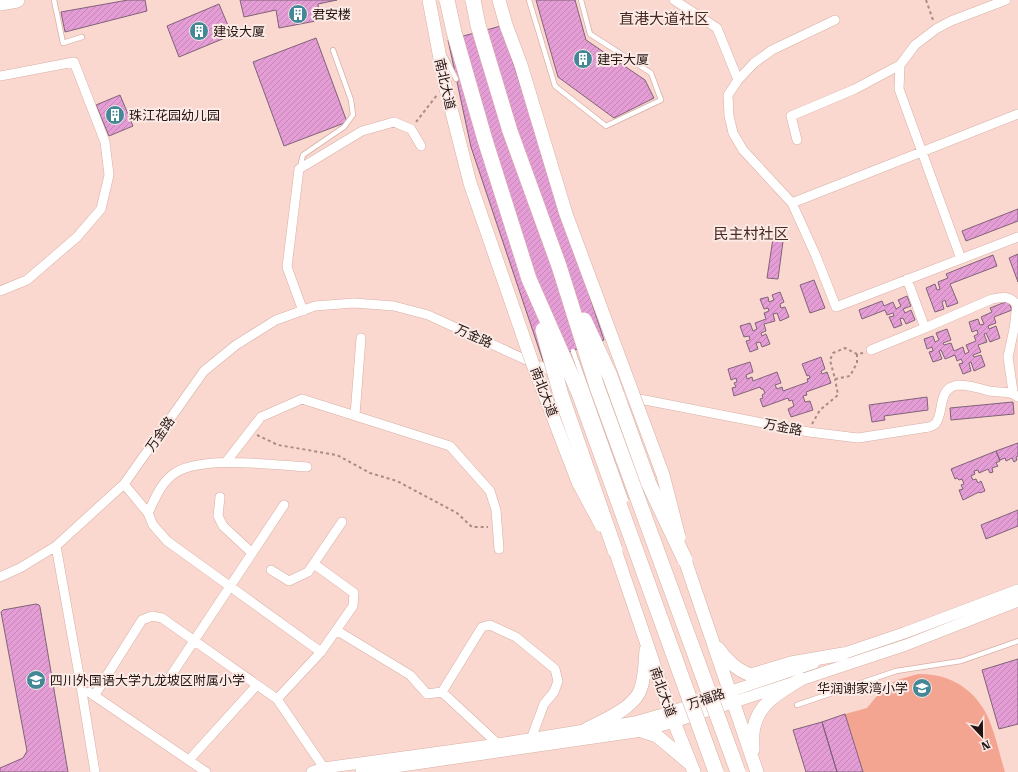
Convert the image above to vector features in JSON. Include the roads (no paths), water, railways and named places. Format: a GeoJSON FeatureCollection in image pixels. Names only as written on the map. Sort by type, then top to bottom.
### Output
{"type":"FeatureCollection","features":[{"type":"Feature","properties":{"kind":"main road"},"geometry":{"type":"LineString","coordinates":[[0,3],[17,0]]}},
{"type":"Feature","properties":{"kind":"main road","name":"南北大道"},"geometry":{"type":"LineString","coordinates":[[429,0],[436,40],[450,82],[470,183],[532,362],[578,482],[614,550],[672,717],[693,768]]}},
{"type":"Feature","properties":{"kind":"main road","name":"南北大道"},"geometry":{"type":"LineString","coordinates":[[447,0],[454,32],[485,140],[529,279],[579,393],[716,772]]}},
{"type":"Feature","properties":{"kind":"main road"},"geometry":{"type":"LineString","coordinates":[[473,0],[478,25],[510,131],[559,266],[596,387],[738,772]]}},
{"type":"Feature","properties":{"kind":"main road"},"geometry":{"type":"LineString","coordinates":[[499,0],[517,62],[566,214],[663,475],[685,560],[755,767]]}},
{"type":"Feature","properties":{"kind":"main road"},"geometry":{"type":"LineString","coordinates":[[559,266],[610,376],[649,484],[685,560]]}},
{"type":"Feature","properties":{"kind":"main road"},"geometry":{"type":"LineString","coordinates":[[529,279],[561,395],[614,550]]}},
{"type":"Feature","properties":{"kind":"main road"},"geometry":{"type":"LineString","coordinates":[[711,636],[725,658],[745,673],[751,675],[791,663],[843,654]]}},
{"type":"Feature","properties":{"kind":"main road"},"geometry":{"type":"LineString","coordinates":[[587,729],[619,712],[634,700],[641,690],[644,679],[646,644]]}},
{"type":"Feature","properties":{"kind":"main road"},"geometry":{"type":"LineString","coordinates":[[755,767],[753,728],[760,710],[772,698],[801,679]]}},
{"type":"Feature","properties":{"kind":"main road"},"geometry":{"type":"LineString","coordinates":[[642,731],[657,736],[693,768]]}},
{"type":"Feature","properties":{"kind":"street"},"geometry":{"type":"LineString","coordinates":[[674,0],[717,28],[738,80]]}},
{"type":"Feature","properties":{"kind":"street"},"geometry":{"type":"LineString","coordinates":[[797,140],[792,116],[855,89],[900,65],[916,45],[936,29],[951,21],[1006,0]]}},
{"type":"Feature","properties":{"kind":"street"},"geometry":{"type":"LineString","coordinates":[[835,20],[772,50],[754,64],[738,80],[728,95],[729,116],[734,133],[743,150],[792,204],[816,256],[836,307],[1018,237]]}},
{"type":"Feature","properties":{"kind":"street"},"geometry":{"type":"LineString","coordinates":[[0,76],[74,62],[105,142],[109,175],[101,209],[77,237],[28,280],[0,290]]}},
{"type":"Feature","properties":{"kind":"street"},"geometry":{"type":"LineString","coordinates":[[900,65],[900,89],[921,152],[934,182],[961,259]]}},
{"type":"Feature","properties":{"kind":"street"},"geometry":{"type":"LineString","coordinates":[[792,204],[1018,114]]}},
{"type":"Feature","properties":{"kind":"street"},"geometry":{"type":"LineString","coordinates":[[303,311],[288,267],[299,169],[362,131],[394,122],[411,129],[421,146]]}},
{"type":"Feature","properties":{"kind":"street"},"geometry":{"type":"LineString","coordinates":[[907,279],[925,328]]}},
{"type":"Feature","properties":{"kind":"street"},"geometry":{"type":"LineString","coordinates":[[871,350],[992,299],[1003,297],[1015,298],[1017,313],[1008,357],[1015,395]]}},
{"type":"Feature","properties":{"kind":"street","name":"万金路"},"geometry":{"type":"LineString","coordinates":[[0,577],[20,568],[56,546],[124,484],[204,371],[236,345],[276,320],[315,306],[354,303],[394,306],[428,315],[592,390],[809,432],[858,438],[923,429],[935,424],[943,397],[950,388],[957,385],[1015,395]]}},
{"type":"Feature","properties":{"kind":"street"},"geometry":{"type":"LineString","coordinates":[[355,415],[361,338]]}},
{"type":"Feature","properties":{"kind":"street"},"geometry":{"type":"LineString","coordinates":[[226,462],[261,417],[302,399],[355,415],[450,446],[490,491],[496,510],[499,549]]}},
{"type":"Feature","properties":{"kind":"street"},"geometry":{"type":"LineString","coordinates":[[148,513],[161,487],[174,474],[189,467],[226,462],[307,467]]}},
{"type":"Feature","properties":{"kind":"street"},"geometry":{"type":"LineString","coordinates":[[124,484],[148,513],[153,525],[167,541],[321,652]]}},
{"type":"Feature","properties":{"kind":"street"},"geometry":{"type":"LineString","coordinates":[[220,497],[218,516],[223,526],[252,553]]}},
{"type":"Feature","properties":{"kind":"street"},"geometry":{"type":"LineString","coordinates":[[168,680],[284,505]]}},
{"type":"Feature","properties":{"kind":"street"},"geometry":{"type":"LineString","coordinates":[[271,570],[289,581],[308,572],[342,522]]}},
{"type":"Feature","properties":{"kind":"street"},"geometry":{"type":"LineString","coordinates":[[56,546],[95,772]]}},
{"type":"Feature","properties":{"kind":"street"},"geometry":{"type":"LineString","coordinates":[[277,699],[321,652],[353,606],[354,593],[314,564]]}},
{"type":"Feature","properties":{"kind":"street","name":"万福路"},"geometry":{"type":"LineString","coordinates":[[731,697],[1018,590]]}},
{"type":"Feature","properties":{"kind":"street","name":"万福路"},"geometry":{"type":"LineString","coordinates":[[361,772],[642,731],[698,704],[801,679],[906,644],[1018,601]]}},
{"type":"Feature","properties":{"kind":"street"},"geometry":{"type":"LineString","coordinates":[[94,696],[142,620],[152,616],[162,618],[277,699],[326,771]]}},
{"type":"Feature","properties":{"kind":"street"},"geometry":{"type":"LineString","coordinates":[[442,692],[482,627],[490,625],[516,637],[555,669],[558,680],[554,692],[544,704],[531,739]]}},
{"type":"Feature","properties":{"kind":"street"},"geometry":{"type":"LineString","coordinates":[[336,630],[410,674],[427,694],[442,692]]}},
{"type":"Feature","properties":{"kind":"street"},"geometry":{"type":"LineString","coordinates":[[189,760],[257,685]]}},
{"type":"Feature","properties":{"kind":"street"},"geometry":{"type":"LineString","coordinates":[[81,686],[206,772]]}},
{"type":"Feature","properties":{"kind":"street"},"geometry":{"type":"LineString","coordinates":[[442,692],[498,744]]}},
{"type":"Feature","properties":{"kind":"street","name":"万福路"},"geometry":{"type":"LineString","coordinates":[[312,772],[672,717]]}},
{"type":"Feature","properties":{"kind":"lane"},"geometry":{"type":"LineString","coordinates":[[54,0],[63,43],[82,37]]}},
{"type":"Feature","properties":{"kind":"lane"},"geometry":{"type":"LineString","coordinates":[[529,0],[555,86],[606,126],[661,100],[651,73],[590,34],[581,0]]}},
{"type":"Feature","properties":{"kind":"lane"},"geometry":{"type":"LineString","coordinates":[[299,169],[303,155],[344,127],[353,115],[352,100],[333,50]]}},
{"type":"Feature","properties":{"kind":"lane"},"geometry":{"type":"LineString","coordinates":[[592,390],[575,350],[628,508]]}},
{"type":"Feature","properties":{"kind":"lane"},"geometry":{"type":"LineString","coordinates":[[797,705],[896,671],[962,661],[1018,641]]}},
{"type":"Feature","properties":{"kind":"place","name":"君安楼"},"geometry":{"type":"Point","coordinates":[298,14]}},
{"type":"Feature","properties":{"kind":"place","name":"建设大厦"},"geometry":{"type":"Point","coordinates":[199,31]}},
{"type":"Feature","properties":{"kind":"place","name":"建宇大厦"},"geometry":{"type":"Point","coordinates":[583,59]}},
{"type":"Feature","properties":{"kind":"place","name":"珠江花园幼儿园"},"geometry":{"type":"Point","coordinates":[115,115]}},
{"type":"Feature","properties":{"kind":"place","name":"四川外国语大学九龙坡区附属小学"},"geometry":{"type":"Point","coordinates":[36,680]}},
{"type":"Feature","properties":{"kind":"place","name":"华润谢家湾小学"},"geometry":{"type":"Point","coordinates":[922,688]}},
{"type":"Feature","properties":{"kind":"district","name":"直港大道社区"},"geometry":{"type":"Point","coordinates":[664,19]}},
{"type":"Feature","properties":{"kind":"district","name":"民主村社区"},"geometry":{"type":"Point","coordinates":[751,234]}}]}
